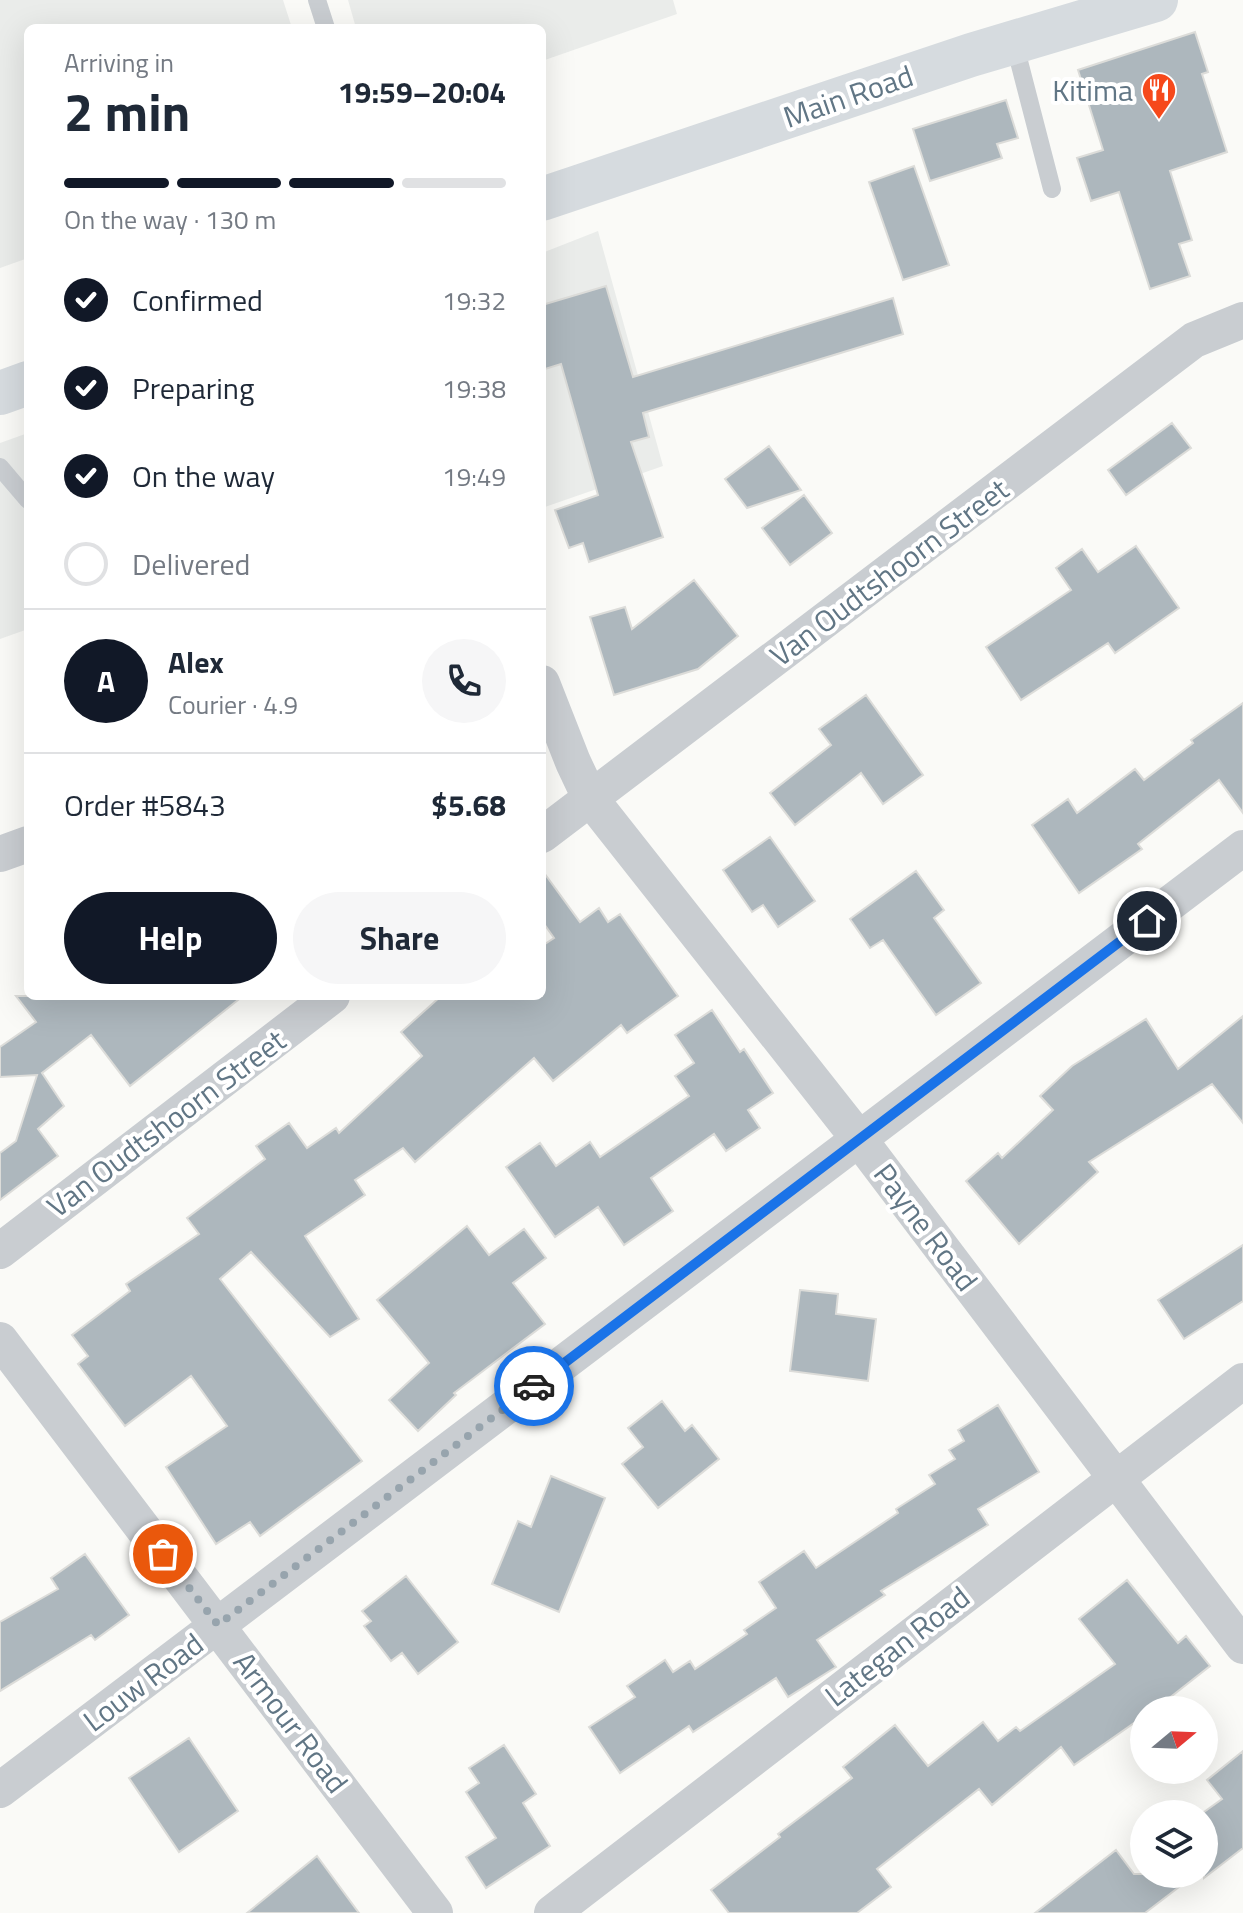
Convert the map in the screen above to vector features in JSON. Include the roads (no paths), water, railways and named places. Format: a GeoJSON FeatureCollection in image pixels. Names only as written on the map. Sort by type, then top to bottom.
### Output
{"type":"FeatureCollection","features":[{"type":"Feature","properties":{"kind":"main road","name":"Main Road"},"geometry":{"type":"LineString","coordinates":[[546,198],[1014,42],[1156,0]]}},
{"type":"Feature","properties":{"kind":"main road"},"geometry":{"type":"LineString","coordinates":[[0,393],[24,384]]}},
{"type":"Feature","properties":{"kind":"street","name":"Van Oudtshoorn Street"},"geometry":{"type":"LineString","coordinates":[[546,832],[1194,340],[1243,320]]}},
{"type":"Feature","properties":{"kind":"street","name":"Payne Road"},"geometry":{"type":"LineString","coordinates":[[546,693],[590,798],[859,1139],[1243,1646]]}},
{"type":"Feature","properties":{"kind":"street"},"geometry":{"type":"LineString","coordinates":[[0,854],[24,845]]}},
{"type":"Feature","properties":{"kind":"street","name":"Louw Road"},"geometry":{"type":"LineString","coordinates":[[0,1790],[1243,848]]}},
{"type":"Feature","properties":{"kind":"street","name":"Van Oudtshoorn Street"},"geometry":{"type":"LineString","coordinates":[[0,1251],[327,1000]]}},
{"type":"Feature","properties":{"kind":"street","name":"Armour Road"},"geometry":{"type":"LineString","coordinates":[[0,1340],[435,1913]]}},
{"type":"Feature","properties":{"kind":"street","name":"Lategan Road"},"geometry":{"type":"LineString","coordinates":[[552,1913],[1243,1381]]}},
{"type":"Feature","properties":{"kind":"lane"},"geometry":{"type":"LineString","coordinates":[[317,0],[325,24]]}},
{"type":"Feature","properties":{"kind":"lane"},"geometry":{"type":"LineString","coordinates":[[1014,42],[1052,189]]}},
{"type":"Feature","properties":{"kind":"lane"},"geometry":{"type":"LineString","coordinates":[[0,467],[24,495]]}},
{"type":"Feature","properties":{"kind":"place","name":"Kitima"},"geometry":{"type":"Point","coordinates":[1159,121]}}]}
